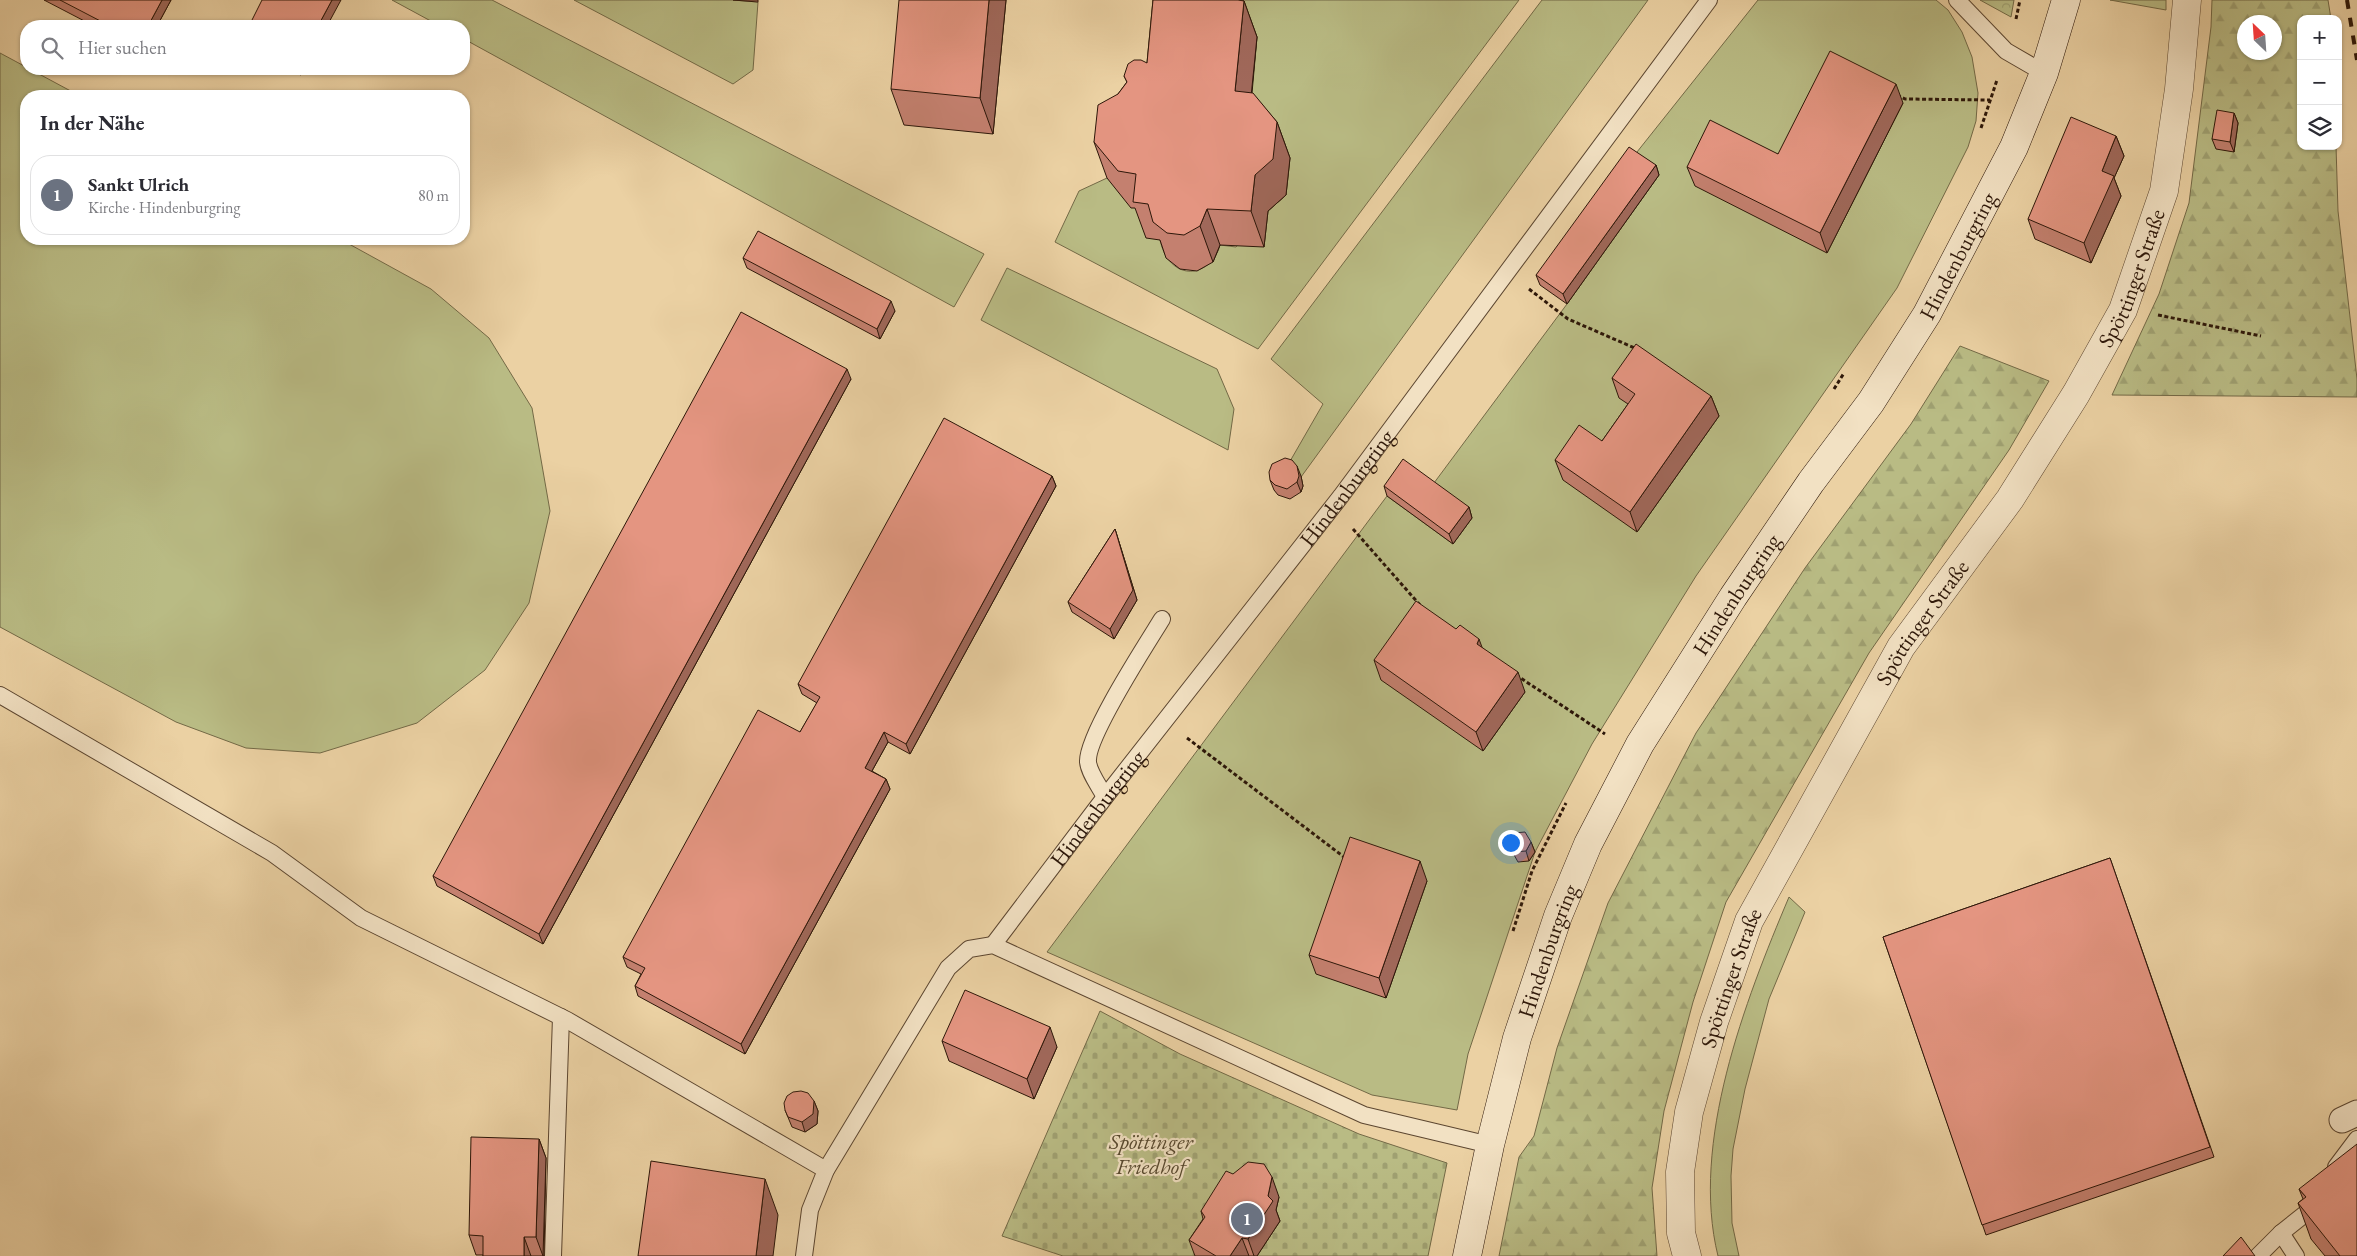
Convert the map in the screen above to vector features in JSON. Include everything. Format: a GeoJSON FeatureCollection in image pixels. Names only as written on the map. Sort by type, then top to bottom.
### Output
{"type":"FeatureCollection","features":[{"type":"Feature","properties":{"kind":"main road","name":"Hindenburgring"},"geometry":{"type":"LineString","coordinates":[[1467,1256],[1490,1145],[1517,1038],[1558,916],[1588,844],[1640,744],[1733,597],[1811,482],[1871,402],[1927,314],[2014,147],[2044,73],[2066,0]]}},
{"type":"Feature","properties":{"kind":"main road","name":"Spöttinger Straße"},"geometry":{"type":"LineString","coordinates":[[1687,1256],[1681,1233],[1680,1172],[1689,1112],[1714,1022],[1749,922],[1901,647],[2010,499],[2076,394],[2124,310],[2164,191],[2179,89],[2188,0]]}},
{"type":"Feature","properties":{"kind":"lane","name":"Hindenburgring"},"geometry":{"type":"LineString","coordinates":[[993,945],[1105,797],[1333,506],[1709,0]]}},
{"type":"Feature","properties":{"kind":"lane"},"geometry":{"type":"LineString","coordinates":[[1957,0],[2006,51],[2044,73]]}},
{"type":"Feature","properties":{"kind":"lane"},"geometry":{"type":"LineString","coordinates":[[1105,797],[1088,764],[1089,749],[1112,703],[1162,619]]}},
{"type":"Feature","properties":{"kind":"lane"},"geometry":{"type":"LineString","coordinates":[[0,695],[272,853],[361,918],[561,1017],[826,1170]]}},
{"type":"Feature","properties":{"kind":"lane"},"geometry":{"type":"LineString","coordinates":[[804,1256],[810,1210],[826,1170],[948,968],[969,949],[993,945],[1364,1115],[1490,1145]]}},
{"type":"Feature","properties":{"kind":"lane"},"geometry":{"type":"LineString","coordinates":[[554,1256],[561,1017]]}},
{"type":"Feature","properties":{"kind":"lane"},"geometry":{"type":"LineString","coordinates":[[2258,1256],[2296,1220],[2326,1187],[2352,1124]]}},
{"type":"Feature","properties":{"kind":"lane"},"geometry":{"type":"LineString","coordinates":[[2281,1233],[2296,1256]]}},
{"type":"Feature","properties":{"kind":"path"},"geometry":{"type":"LineString","coordinates":[[1888,91],[1905,99],[1990,100]]}},
{"type":"Feature","properties":{"kind":"path"},"geometry":{"type":"LineString","coordinates":[[1507,272],[1568,319],[1643,352]]}},
{"type":"Feature","properties":{"kind":"path"},"geometry":{"type":"LineString","coordinates":[[2124,310],[2165,316],[2261,336]]}},
{"type":"Feature","properties":{"kind":"path"},"geometry":{"type":"LineString","coordinates":[[1333,506],[1421,606]]}},
{"type":"Feature","properties":{"kind":"path"},"geometry":{"type":"LineString","coordinates":[[1508,670],[1605,734]]}},
{"type":"Feature","properties":{"kind":"path"},"geometry":{"type":"LineString","coordinates":[[1165,721],[1344,857]]}},
{"type":"Feature","properties":{"kind":"green space"},"geometry":{"type":"Polygon","coordinates":[[[392,0],[492,0],[984,254],[954,307],[470,42],[470,20],[429,20],[392,0]]]}},
{"type":"Feature","properties":{"kind":"green space"},"geometry":{"type":"Polygon","coordinates":[[[574,0],[733,0],[758,2],[753,70],[733,84],[574,0]]]}},
{"type":"Feature","properties":{"kind":"green space"},"geometry":{"type":"Polygon","coordinates":[[[1238,0],[1519,0],[1258,349],[1055,242],[1079,191],[1107,178],[1144,205],[1152,214],[1164,253],[1168,259],[1182,270],[1198,270],[1212,261],[1220,245],[1236,247],[1268,211],[1286,195],[1248,127],[1257,37],[1238,0]]]}},
{"type":"Feature","properties":{"kind":"green space"},"geometry":{"type":"Polygon","coordinates":[[[1542,0],[1648,0],[1301,477],[1289,463],[1323,404],[1271,359],[1542,0]]]}},
{"type":"Feature","properties":{"kind":"green space"},"geometry":{"type":"Polygon","coordinates":[[[1758,0],[1936,0],[1948,10],[1962,32],[1972,57],[1978,93],[1976,121],[1968,147],[1897,288],[1696,576],[1592,744],[1535,852],[1468,1054],[1457,1110],[1372,1095],[1047,952],[1387,496],[1453,544],[1431,487],[1567,304],[1633,157],[1758,0]]]}},
{"type":"Feature","properties":{"kind":"green space"},"geometry":{"type":"Polygon","coordinates":[[[1980,0],[2014,0],[2011,17],[1980,0]]]}},
{"type":"Feature","properties":{"kind":"green space"},"geometry":{"type":"Polygon","coordinates":[[[2110,0],[2166,0],[2166,10],[2110,0]]]}},
{"type":"Feature","properties":{"kind":"green space"},"geometry":{"type":"Polygon","coordinates":[[[2212,0],[2328,0],[2330,15],[2297,15],[2297,150],[2336,150],[2338,211],[2357,379],[2357,397],[2112,395],[2159,294],[2189,203],[2211,27],[2212,0]]]}},
{"type":"Feature","properties":{"kind":"green space"},"geometry":{"type":"Polygon","coordinates":[[[0,53],[20,64],[20,75],[41,75],[69,90],[20,90],[20,245],[351,245],[431,289],[489,338],[532,408],[550,511],[529,603],[485,670],[417,723],[320,753],[246,748],[176,722],[0,627],[0,53]]]}},
{"type":"Feature","properties":{"kind":"green space"},"geometry":{"type":"Polygon","coordinates":[[[1007,268],[1217,369],[1234,409],[1228,450],[981,320],[1007,268]]]}},
{"type":"Feature","properties":{"kind":"green space"},"geometry":{"type":"Polygon","coordinates":[[[1960,346],[2049,381],[2009,450],[1869,653],[1726,902],[1693,1002],[1664,1111],[1652,1188],[1657,1256],[1499,1256],[1519,1157],[1534,1136],[1557,1048],[1608,903],[1696,733],[1805,568],[1911,424],[1960,346]]]}},
{"type":"Feature","properties":{"kind":"green space"},"geometry":{"type":"Polygon","coordinates":[[[1789,897],[1805,912],[1769,999],[1745,1089],[1733,1149],[1731,1176],[1732,1223],[1739,1256],[1718,1256],[1711,1212],[1711,1167],[1726,1073],[1755,981],[1789,897]]]}},
{"type":"Feature","properties":{"kind":"green space","name":"Spöttinger Friedhof"},"geometry":{"type":"Polygon","coordinates":[[[1100,1011],[1180,1054],[1359,1134],[1447,1163],[1428,1256],[1063,1256],[1002,1236],[1100,1011]]]}},
{"type":"Feature","properties":{"kind":"building"},"geometry":{"type":"Polygon","coordinates":[[[60,0],[162,0],[151,20],[98,20],[60,0]]]}},
{"type":"Feature","properties":{"kind":"building"},"geometry":{"type":"Polygon","coordinates":[[[262,0],[332,0],[321,20],[252,20],[262,0]]]}},
{"type":"Feature","properties":{"kind":"building"},"geometry":{"type":"Polygon","coordinates":[[[899,0],[989,0],[980,98],[891,89],[899,0]]]}},
{"type":"Feature","properties":{"kind":"building"},"geometry":{"type":"Polygon","coordinates":[[[1153,0],[1244,1],[1235,91],[1253,93],[1277,122],[1273,159],[1255,175],[1251,211],[1207,209],[1200,226],[1184,235],[1167,233],[1153,222],[1148,204],[1133,202],[1136,174],[1118,171],[1094,142],[1098,105],[1118,94],[1127,82],[1124,76],[1128,64],[1134,60],[1141,60],[1147,63],[1153,0]]]}},
{"type":"Feature","properties":{"kind":"building"},"geometry":{"type":"Polygon","coordinates":[[[1830,51],[1896,84],[1820,233],[1687,167],[1710,120],[1778,154],[1830,51]]]}},
{"type":"Feature","properties":{"kind":"building"},"geometry":{"type":"Polygon","coordinates":[[[2217,110],[2234,113],[2230,142],[2212,139],[2217,110]]]}},
{"type":"Feature","properties":{"kind":"building"},"geometry":{"type":"Polygon","coordinates":[[[2071,117],[2116,136],[2102,171],[2114,176],[2084,243],[2028,219],[2071,117]]]}},
{"type":"Feature","properties":{"kind":"building"},"geometry":{"type":"Polygon","coordinates":[[[1629,147],[1656,165],[1563,294],[1536,275],[1629,147]]]}},
{"type":"Feature","properties":{"kind":"building"},"geometry":{"type":"Polygon","coordinates":[[[758,231],[891,301],[877,329],[743,258],[758,231]]]}},
{"type":"Feature","properties":{"kind":"building"},"geometry":{"type":"Polygon","coordinates":[[[741,312],[847,369],[539,934],[433,876],[741,312]]]}},
{"type":"Feature","properties":{"kind":"building"},"geometry":{"type":"Polygon","coordinates":[[[1636,344],[1711,396],[1630,512],[1555,460],[1579,425],[1602,441],[1635,394],[1612,378],[1636,344]]]}},
{"type":"Feature","properties":{"kind":"building"},"geometry":{"type":"Polygon","coordinates":[[[944,418],[1052,476],[906,744],[884,732],[865,768],[886,779],[741,1044],[635,986],[645,968],[623,957],[758,710],[800,732],[820,697],[798,684],[944,418]]]}},
{"type":"Feature","properties":{"kind":"building"},"geometry":{"type":"Polygon","coordinates":[[[1285,458],[1292,460],[1297,466],[1299,476],[1297,482],[1287,489],[1275,485],[1270,480],[1269,472],[1272,464],[1285,458]]]}},
{"type":"Feature","properties":{"kind":"building"},"geometry":{"type":"Polygon","coordinates":[[[1403,459],[1469,507],[1449,534],[1384,486],[1403,459]]]}},
{"type":"Feature","properties":{"kind":"building"},"geometry":{"type":"Polygon","coordinates":[[[1115,529],[1133,590],[1110,629],[1068,602],[1115,529]]]}},
{"type":"Feature","properties":{"kind":"building"},"geometry":{"type":"Polygon","coordinates":[[[1416,601],[1456,629],[1460,625],[1479,639],[1477,644],[1518,672],[1476,732],[1374,660],[1416,601]]]}},
{"type":"Feature","properties":{"kind":"building"},"geometry":{"type":"Polygon","coordinates":[[[1525,832],[1531,842],[1526,851],[1514,852],[1509,843],[1514,833],[1525,832]]]}},
{"type":"Feature","properties":{"kind":"building"},"geometry":{"type":"Polygon","coordinates":[[[1350,837],[1420,861],[1379,978],[1309,955],[1350,837]]]}},
{"type":"Feature","properties":{"kind":"building"},"geometry":{"type":"Polygon","coordinates":[[[2110,858],[2210,1147],[1982,1225],[1883,937],[2110,858]]]}},
{"type":"Feature","properties":{"kind":"building"},"geometry":{"type":"Polygon","coordinates":[[[965,990],[1050,1027],[1027,1079],[942,1041],[965,990]]]}},
{"type":"Feature","properties":{"kind":"building"},"geometry":{"type":"Polygon","coordinates":[[[801,1091],[808,1093],[814,1101],[813,1114],[802,1122],[788,1117],[784,1103],[787,1096],[793,1092],[801,1091]]]}},
{"type":"Feature","properties":{"kind":"building"},"geometry":{"type":"Polygon","coordinates":[[[471,1137],[539,1139],[536,1237],[524,1237],[524,1256],[483,1256],[483,1236],[469,1235],[471,1137]]]}},
{"type":"Feature","properties":{"kind":"building"},"geometry":{"type":"Polygon","coordinates":[[[2357,1144],[2357,1256],[2340,1256],[2298,1203],[2306,1197],[2299,1189],[2357,1144]]]}},
{"type":"Feature","properties":{"kind":"building"},"geometry":{"type":"Polygon","coordinates":[[[651,1161],[765,1179],[756,1256],[638,1256],[651,1161]]]}},
{"type":"Feature","properties":{"kind":"building"},"geometry":{"type":"Polygon","coordinates":[[[1248,1162],[1264,1164],[1272,1177],[1268,1196],[1273,1201],[1248,1239],[1242,1238],[1230,1256],[1216,1256],[1189,1240],[1205,1217],[1201,1211],[1226,1171],[1233,1174],[1248,1162]]]}},
{"type":"Feature","properties":{"kind":"building"},"geometry":{"type":"Polygon","coordinates":[[[2241,1237],[2255,1256],[2223,1256],[2241,1237]]]}},
{"type":"Feature","properties":{"kind":"railway"},"geometry":{"type":"LineString","coordinates":[[2347,0],[2357,60]]}},
{"type":"Feature","properties":{"kind":"place","name":"Sankt Ulrich"},"geometry":{"type":"Point","coordinates":[1247,1219]}}]}
